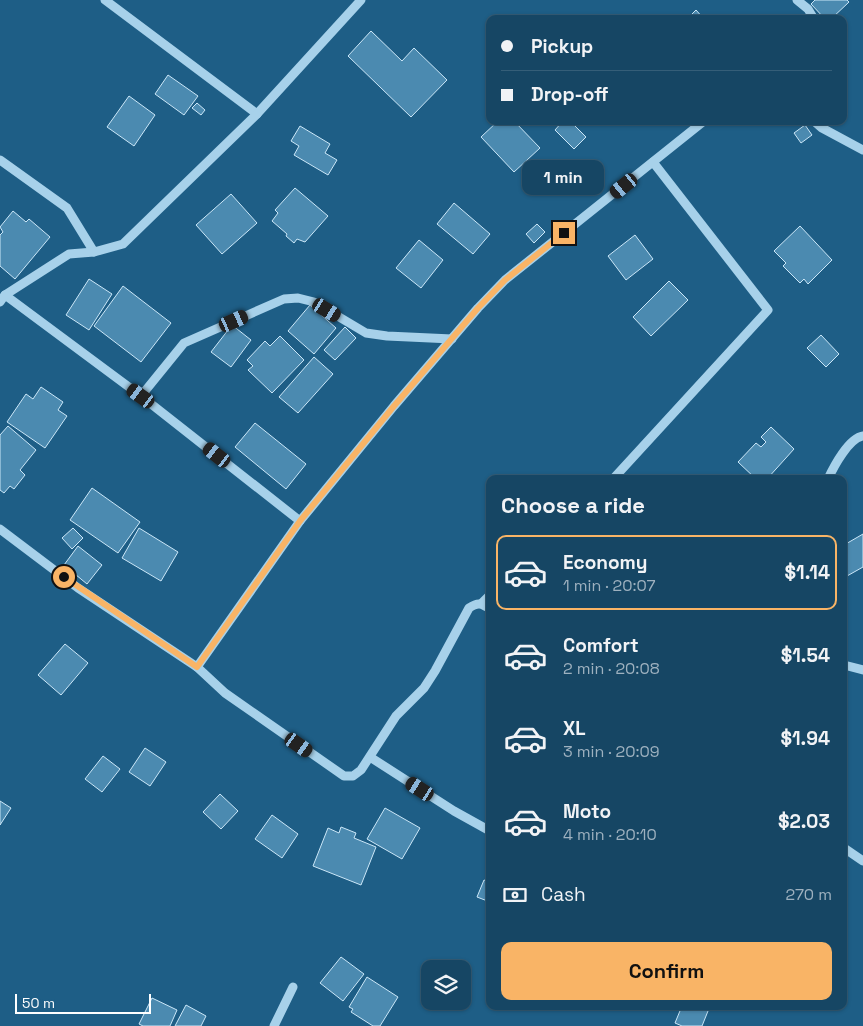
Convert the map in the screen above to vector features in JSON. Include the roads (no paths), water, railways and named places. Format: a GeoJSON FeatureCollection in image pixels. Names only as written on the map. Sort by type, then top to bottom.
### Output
{"type":"FeatureCollection","features":[{"type":"Feature","properties":{"kind":"street"},"geometry":{"type":"LineString","coordinates":[[105,0],[257,114]]}},
{"type":"Feature","properties":{"kind":"street"},"geometry":{"type":"LineString","coordinates":[[300,521],[141,396],[3,299],[69,254],[94,252],[123,244],[257,114],[362,0]]}},
{"type":"Feature","properties":{"kind":"street"},"geometry":{"type":"LineString","coordinates":[[797,0],[808,9],[812,15]]}},
{"type":"Feature","properties":{"kind":"street"},"geometry":{"type":"LineString","coordinates":[[197,667],[300,521],[478,308],[505,280],[699,125]]}},
{"type":"Feature","properties":{"kind":"street"},"geometry":{"type":"LineString","coordinates":[[819,125],[863,150]]}},
{"type":"Feature","properties":{"kind":"street"},"geometry":{"type":"LineString","coordinates":[[0,160],[67,208],[94,252]]}},
{"type":"Feature","properties":{"kind":"street"},"geometry":{"type":"LineString","coordinates":[[617,475],[768,310],[653,162]]}},
{"type":"Feature","properties":{"kind":"street"},"geometry":{"type":"LineString","coordinates":[[141,396],[184,343],[284,299],[298,298],[314,302],[366,333],[387,336],[452,339]]}},
{"type":"Feature","properties":{"kind":"street"},"geometry":{"type":"LineString","coordinates":[[830,475],[838,460],[857,437],[863,436]]}},
{"type":"Feature","properties":{"kind":"street"},"geometry":{"type":"LineString","coordinates":[[0,529],[78,588],[197,667],[225,693],[344,776],[353,776],[361,770],[396,716],[424,688],[435,672],[468,608],[482,603],[486,599]]}},
{"type":"Feature","properties":{"kind":"street"},"geometry":{"type":"LineString","coordinates":[[482,603],[486,606]]}},
{"type":"Feature","properties":{"kind":"street"},"geometry":{"type":"LineString","coordinates":[[847,665],[863,670]]}},
{"type":"Feature","properties":{"kind":"street"},"geometry":{"type":"LineString","coordinates":[[370,757],[454,811],[486,829]]}},
{"type":"Feature","properties":{"kind":"street"},"geometry":{"type":"LineString","coordinates":[[847,850],[863,861]]}},
{"type":"Feature","properties":{"kind":"street"},"geometry":{"type":"LineString","coordinates":[[274,1026],[293,987]]}}]}
